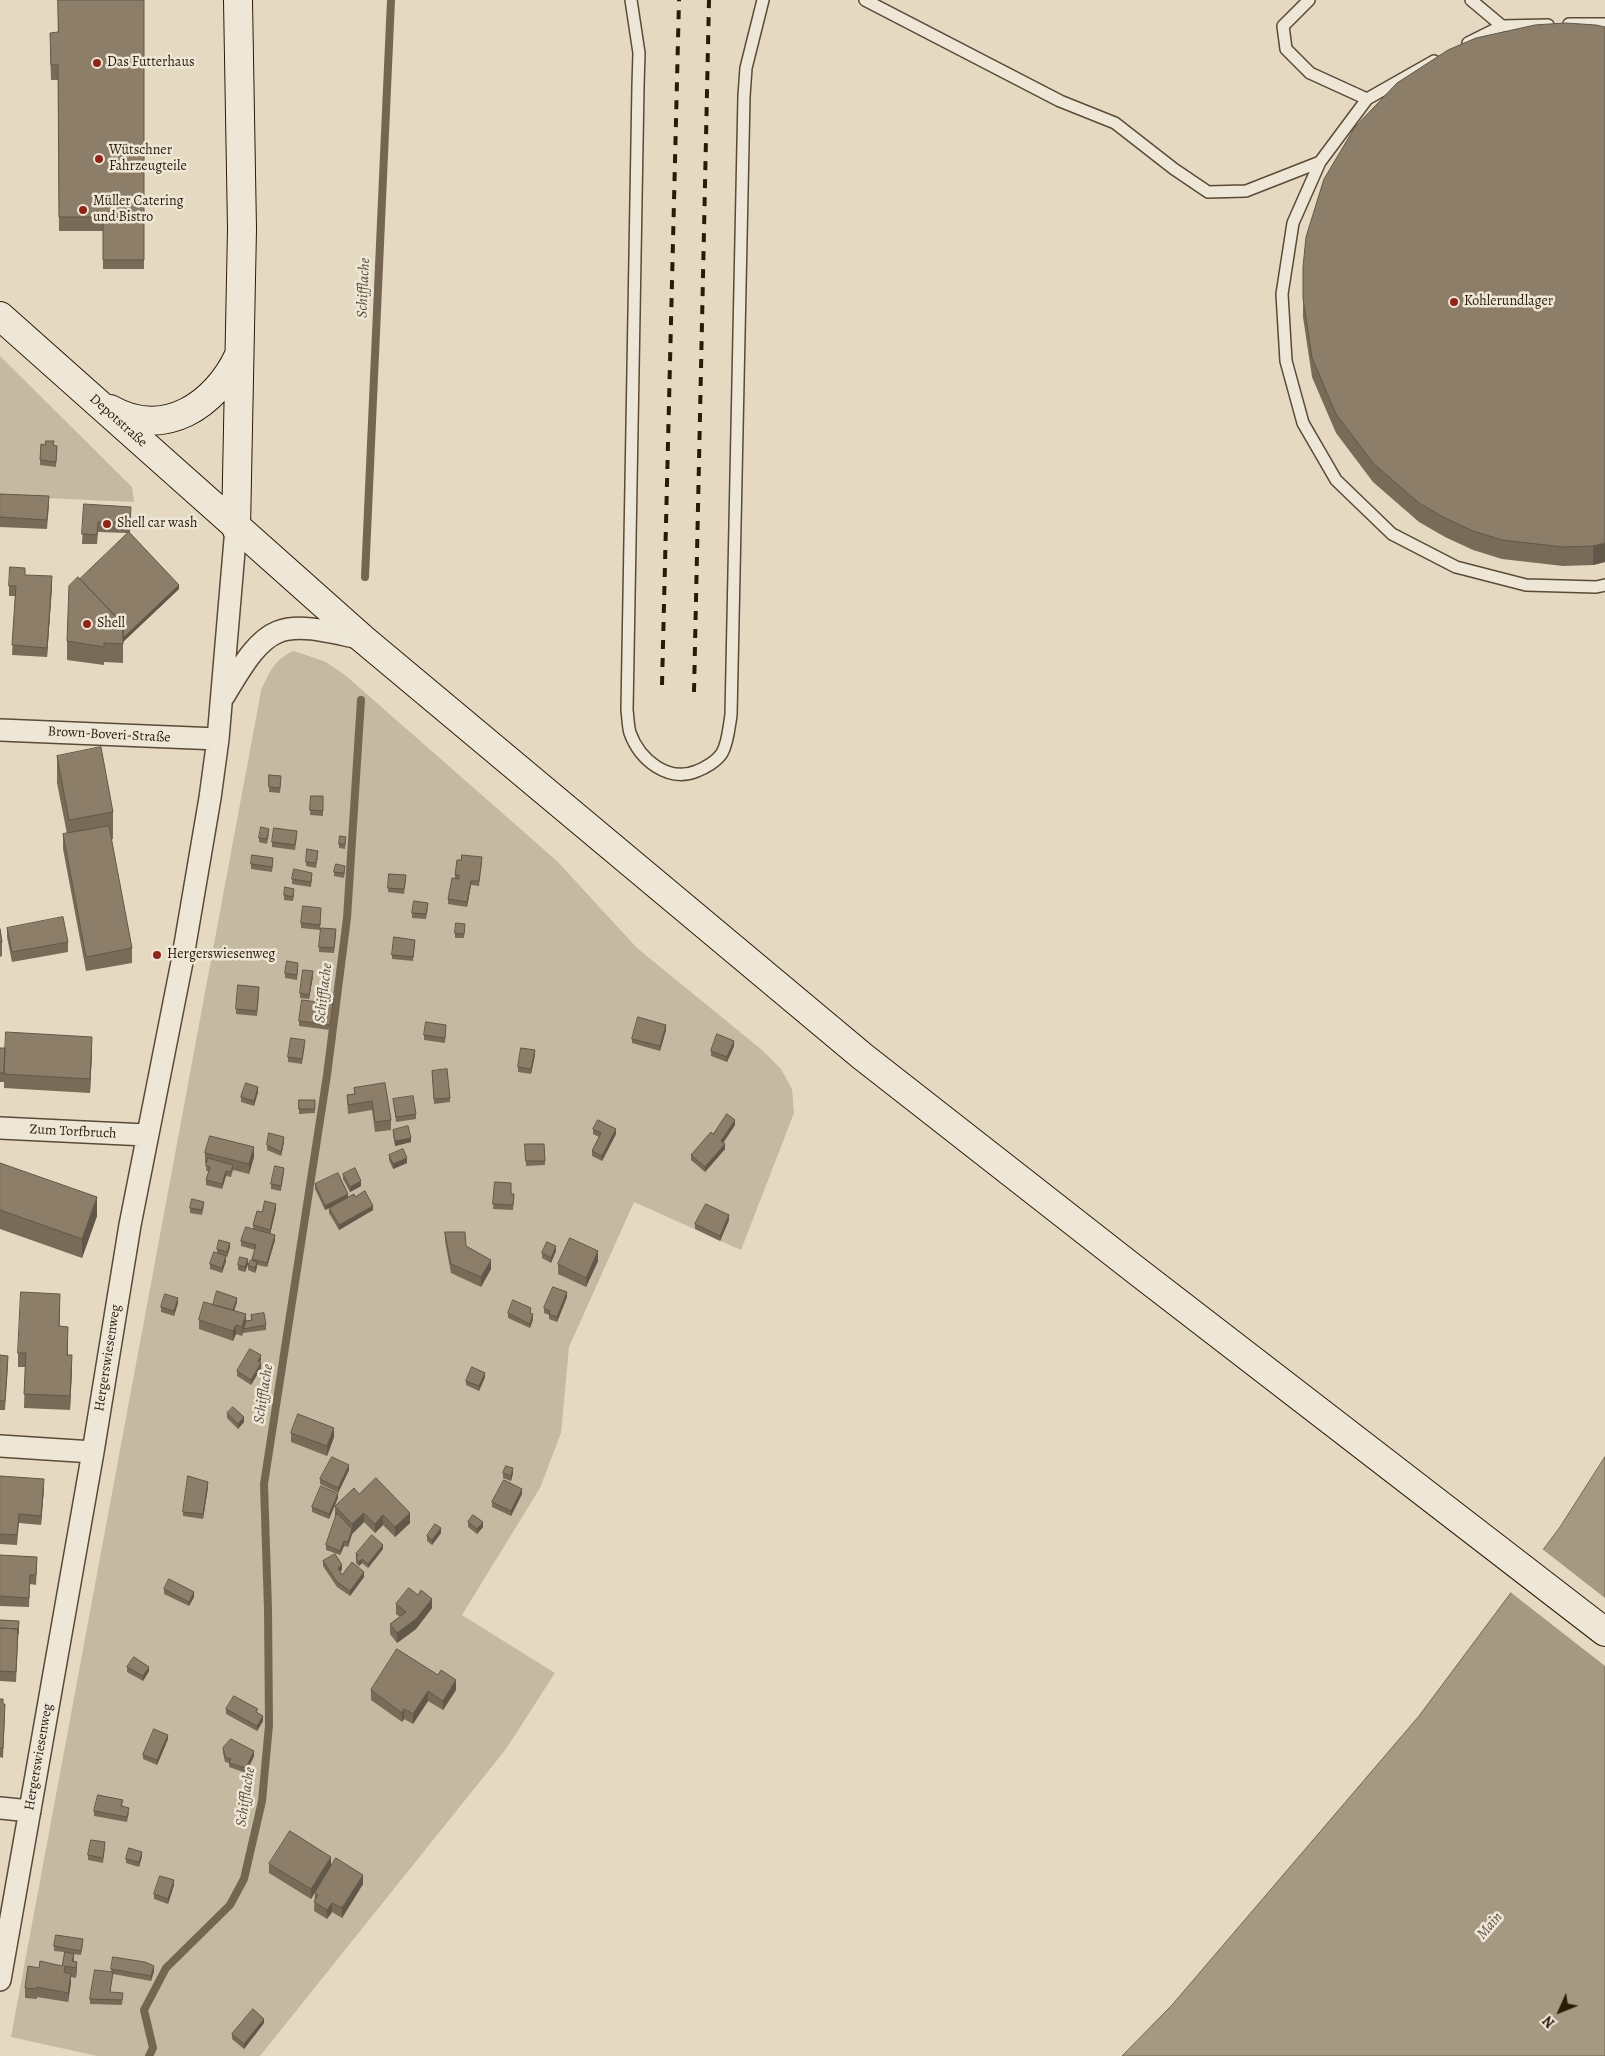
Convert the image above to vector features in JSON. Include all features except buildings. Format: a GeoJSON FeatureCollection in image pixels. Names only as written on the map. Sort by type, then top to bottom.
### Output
{"type":"FeatureCollection","features":[{"type":"Feature","properties":{"kind":"main road"},"geometry":{"type":"LineString","coordinates":[[236,528],[242,228],[238,0]]}},
{"type":"Feature","properties":{"kind":"main road","name":"Depotstraße"},"geometry":{"type":"LineString","coordinates":[[0,316],[363,639],[862,1056],[1605,1632]]}},
{"type":"Feature","properties":{"kind":"main road"},"geometry":{"type":"LineString","coordinates":[[96,401],[117,413],[140,419],[164,419],[188,412],[200,406],[220,388],[241,352]]}},
{"type":"Feature","properties":{"kind":"street","name":"Hergerswiesenweg"},"geometry":{"type":"LineString","coordinates":[[0,1980],[93,1452],[146,1135],[182,962],[218,739],[236,528]]}},
{"type":"Feature","properties":{"kind":"street"},"geometry":{"type":"LineString","coordinates":[[221,701],[251,653],[274,632],[288,629],[311,629],[363,639]]}},
{"type":"Feature","properties":{"kind":"street","name":"Brown-Boveri-Straße"},"geometry":{"type":"LineString","coordinates":[[0,730],[218,739]]}},
{"type":"Feature","properties":{"kind":"street","name":"Zum Torfbruch"},"geometry":{"type":"LineString","coordinates":[[0,1128],[146,1135]]}},
{"type":"Feature","properties":{"kind":"street"},"geometry":{"type":"LineString","coordinates":[[0,1446],[93,1452]]}},
{"type":"Feature","properties":{"kind":"street"},"geometry":{"type":"LineString","coordinates":[[0,1808],[30,1811]]}},
{"type":"Feature","properties":{"kind":"lane"},"geometry":{"type":"LineString","coordinates":[[631,0],[639,53],[627,710],[630,733],[642,753],[655,767],[671,774],[688,774],[704,768],[722,754],[731,716],[744,96],[746,68],[763,0]]}},
{"type":"Feature","properties":{"kind":"lane"},"geometry":{"type":"LineString","coordinates":[[865,0],[1060,101],[1115,123],[1174,169],[1208,192],[1246,191],[1320,162]]}},
{"type":"Feature","properties":{"kind":"lane"},"geometry":{"type":"LineString","coordinates":[[1309,0],[1284,26],[1286,49],[1310,73],[1367,99]]}},
{"type":"Feature","properties":{"kind":"lane"},"geometry":{"type":"LineString","coordinates":[[1471,0],[1502,26]]}},
{"type":"Feature","properties":{"kind":"lane"},"geometry":{"type":"LineString","coordinates":[[1605,24],[1502,26],[1367,99],[1320,162],[1293,223],[1282,294],[1286,361],[1303,423],[1336,480],[1392,534],[1456,566],[1526,585],[1596,587],[1605,585]]}},
{"type":"Feature","properties":{"kind":"shaded area"},"geometry":{"type":"Polygon","coordinates":[[[0,356],[132,487],[134,502],[0,496],[0,356]]]}},
{"type":"Feature","properties":{"kind":"shaded area"},"geometry":{"type":"Polygon","coordinates":[[[294,651],[326,662],[345,675],[557,861],[637,948],[762,1050],[781,1069],[792,1089],[794,1113],[741,1250],[634,1202],[569,1347],[561,1433],[540,1488],[462,1615],[555,1673],[506,1749],[260,2056],[97,2056],[11,2037],[261,691],[277,662],[294,651]]]}},
{"type":"Feature","properties":{"kind":"water","name":"Main"},"geometry":{"type":"Polygon","coordinates":[[[1605,1457],[1605,2056],[1122,2056],[1172,2005],[1419,1716],[1560,1527],[1605,1457]]]}},
{"type":"Feature","properties":{"kind":"pier"},"geometry":{"type":"Polygon","coordinates":[[[1541,1548],[1605,1598],[1605,1666],[1509,1591],[1541,1548]]]}},
{"type":"Feature","properties":{"kind":"waterway","name":"Schifflache"},"geometry":{"type":"LineString","coordinates":[[365,577],[391,0]]}},
{"type":"Feature","properties":{"kind":"waterway","name":"Schifflache"},"geometry":{"type":"LineString","coordinates":[[149,2056],[153,2048],[144,2010],[166,1968],[230,1905],[244,1879],[262,1801],[269,1725],[264,1484],[327,1075],[347,918],[361,700]]}},
{"type":"Feature","properties":{"kind":"railway"},"geometry":{"type":"LineString","coordinates":[[662,685],[679,0]]}},
{"type":"Feature","properties":{"kind":"railway"},"geometry":{"type":"LineString","coordinates":[[694,692],[709,0]]}},
{"type":"Feature","properties":{"kind":"place","name":"Das Futterhaus"},"geometry":{"type":"Point","coordinates":[97,63]}},
{"type":"Feature","properties":{"kind":"place","name":"Wütschner Fahrzeugteile"},"geometry":{"type":"Point","coordinates":[99,159]}},
{"type":"Feature","properties":{"kind":"place","name":"Müller Catering und Bistro"},"geometry":{"type":"Point","coordinates":[83,210]}},
{"type":"Feature","properties":{"kind":"place","name":"Kohlerundlager"},"geometry":{"type":"Point","coordinates":[1454,302]}},
{"type":"Feature","properties":{"kind":"place","name":"Shell car wash"},"geometry":{"type":"Point","coordinates":[107,524]}},
{"type":"Feature","properties":{"kind":"place","name":"Shell"},"geometry":{"type":"Point","coordinates":[87,624]}},
{"type":"Feature","properties":{"kind":"place","name":"Hergerswiesenweg"},"geometry":{"type":"Point","coordinates":[157,955]}}]}
